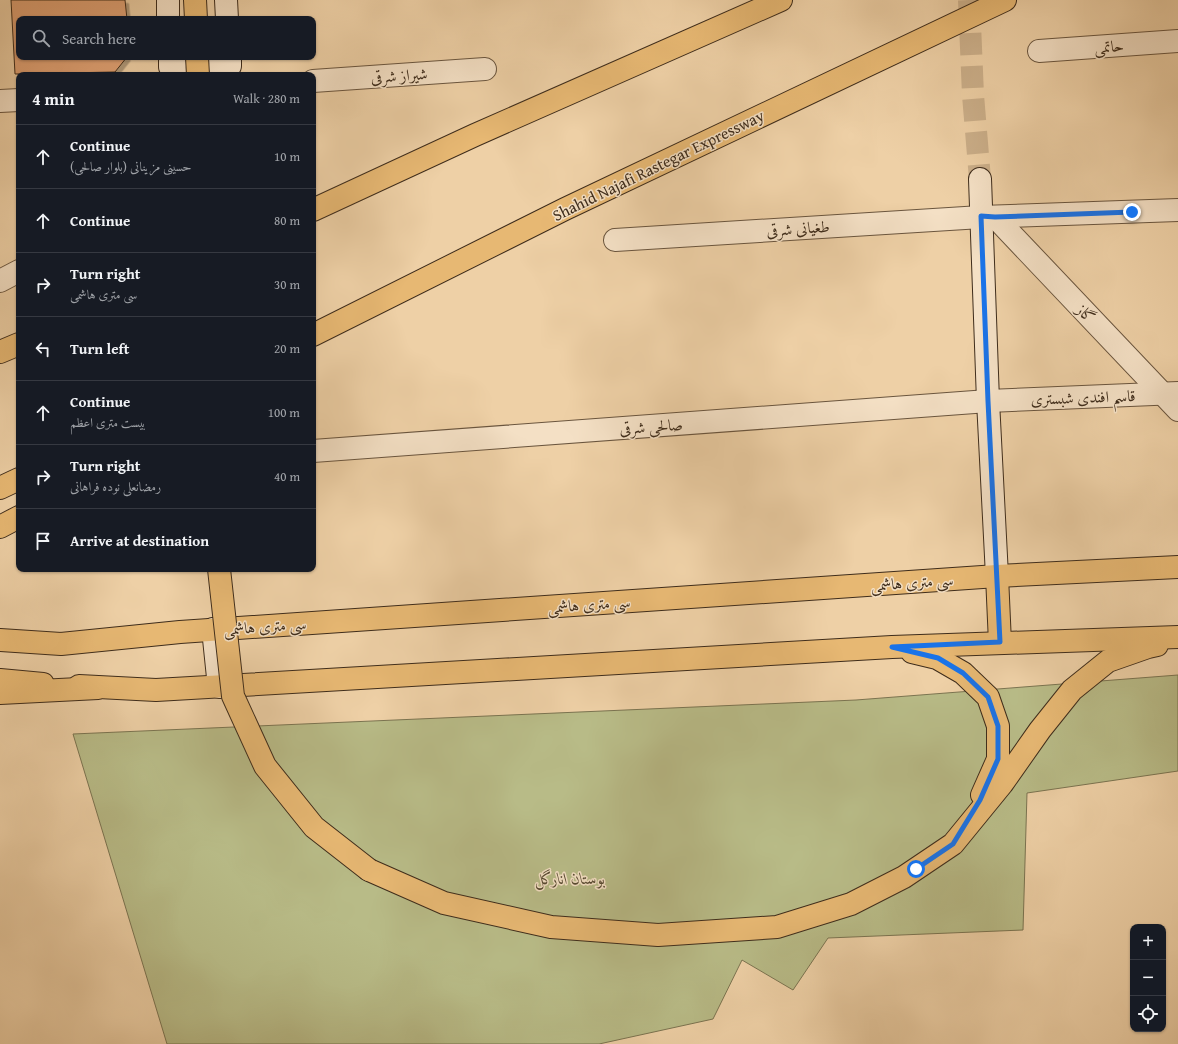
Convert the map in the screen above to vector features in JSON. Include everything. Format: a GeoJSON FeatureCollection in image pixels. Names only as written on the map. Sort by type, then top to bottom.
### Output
{"type":"FeatureCollection","features":[{"type":"Feature","properties":{"kind":"main road"},"geometry":{"type":"LineString","coordinates":[[195,0],[196,16]]}},
{"type":"Feature","properties":{"kind":"main road"},"geometry":{"type":"LineString","coordinates":[[316,209],[475,135],[781,0]]}},
{"type":"Feature","properties":{"kind":"main road","name":"Shahid Najafi Rastegar Expressway"},"geometry":{"type":"LineString","coordinates":[[316,334],[565,209],[1005,0]]}},
{"type":"Feature","properties":{"kind":"main road"},"geometry":{"type":"LineString","coordinates":[[197,60],[198,72]]}},
{"type":"Feature","properties":{"kind":"main road"},"geometry":{"type":"LineString","coordinates":[[0,352],[16,345]]}},
{"type":"Feature","properties":{"kind":"main road"},"geometry":{"type":"LineString","coordinates":[[0,488],[16,480]]}},
{"type":"Feature","properties":{"kind":"main road"},"geometry":{"type":"LineString","coordinates":[[0,527],[16,519]]}},
{"type":"Feature","properties":{"kind":"main road","name":"سی متری هاشمی"},"geometry":{"type":"LineString","coordinates":[[0,640],[61,644],[213,630],[997,576],[1178,567]]}},
{"type":"Feature","properties":{"kind":"main road"},"geometry":{"type":"LineString","coordinates":[[219,572],[232,696],[265,766],[314,828],[369,870],[444,903],[551,927],[658,935],[778,927],[851,904],[904,877],[953,844],[1002,784],[1040,730],[1072,690],[1108,661],[1148,646],[1178,640]]}},
{"type":"Feature","properties":{"kind":"main road"},"geometry":{"type":"LineString","coordinates":[[997,576],[1000,642]]}},
{"type":"Feature","properties":{"kind":"main road"},"geometry":{"type":"LineString","coordinates":[[0,680],[98,688],[156,690],[892,647],[1000,642],[1178,637]]}},
{"type":"Feature","properties":{"kind":"main road"},"geometry":{"type":"LineString","coordinates":[[892,647],[938,658],[963,673],[988,697],[998,726],[998,759],[980,800],[953,844]]}},
{"type":"Feature","properties":{"kind":"main road"},"geometry":{"type":"LineString","coordinates":[[0,693],[98,688]]}},
{"type":"Feature","properties":{"kind":"street"},"geometry":{"type":"LineString","coordinates":[[168,0],[168,16]]}},
{"type":"Feature","properties":{"kind":"street"},"geometry":{"type":"LineString","coordinates":[[226,0],[228,16]]}},
{"type":"Feature","properties":{"kind":"street","name":"حاتمی"},"geometry":{"type":"LineString","coordinates":[[1039,51],[1178,42]]}},
{"type":"Feature","properties":{"kind":"street"},"geometry":{"type":"LineString","coordinates":[[170,66],[231,66]]}},
{"type":"Feature","properties":{"kind":"street","name":"شیراز شرقی"},"geometry":{"type":"LineString","coordinates":[[316,81],[485,69]]}},
{"type":"Feature","properties":{"kind":"street"},"geometry":{"type":"LineString","coordinates":[[0,101],[16,100]]}},
{"type":"Feature","properties":{"kind":"street"},"geometry":{"type":"LineString","coordinates":[[980,179],[988,217],[988,401],[997,576]]}},
{"type":"Feature","properties":{"kind":"street","name":"طغیانی شرقی"},"geometry":{"type":"LineString","coordinates":[[615,240],[988,217],[1178,210]]}},
{"type":"Feature","properties":{"kind":"street","name":"گاز"},"geometry":{"type":"LineString","coordinates":[[988,217],[1170,393],[1178,410]]}},
{"type":"Feature","properties":{"kind":"street"},"geometry":{"type":"LineString","coordinates":[[0,280],[16,272]]}},
{"type":"Feature","properties":{"kind":"street","name":"قاسم افندی شبستری"},"geometry":{"type":"LineString","coordinates":[[988,401],[1170,393]]}},
{"type":"Feature","properties":{"kind":"street","name":"صالحی شرقی"},"geometry":{"type":"LineString","coordinates":[[316,451],[988,401]]}},
{"type":"Feature","properties":{"kind":"street"},"geometry":{"type":"LineString","coordinates":[[213,630],[219,687]]}},
{"type":"Feature","properties":{"kind":"green space","name":"بوستان انارگل"},"geometry":{"type":"Polygon","coordinates":[[[1178,675],[1178,771],[1027,793],[1023,930],[828,938],[793,990],[742,960],[713,1019],[599,1044],[167,1044],[73,734],[856,700],[1178,675]]]}},
{"type":"Feature","properties":{"kind":"building"},"geometry":{"type":"Polygon","coordinates":[[[11,0],[125,0],[127,16],[16,16],[16,60],[125,60],[115,72],[16,72],[15,74],[11,0]]]}},
{"type":"Feature","properties":{"kind":"tunnel"},"geometry":{"type":"LineString","coordinates":[[969,0],[973,95],[980,179]]}},
{"type":"Feature","properties":{"kind":"route"},"geometry":{"type":"LineString","coordinates":[[916,869],[953,844],[980,800],[998,759],[998,726],[988,697],[963,673],[938,658],[892,647],[1000,642],[988,401],[981,216],[995,217],[1132,212]]}}]}
